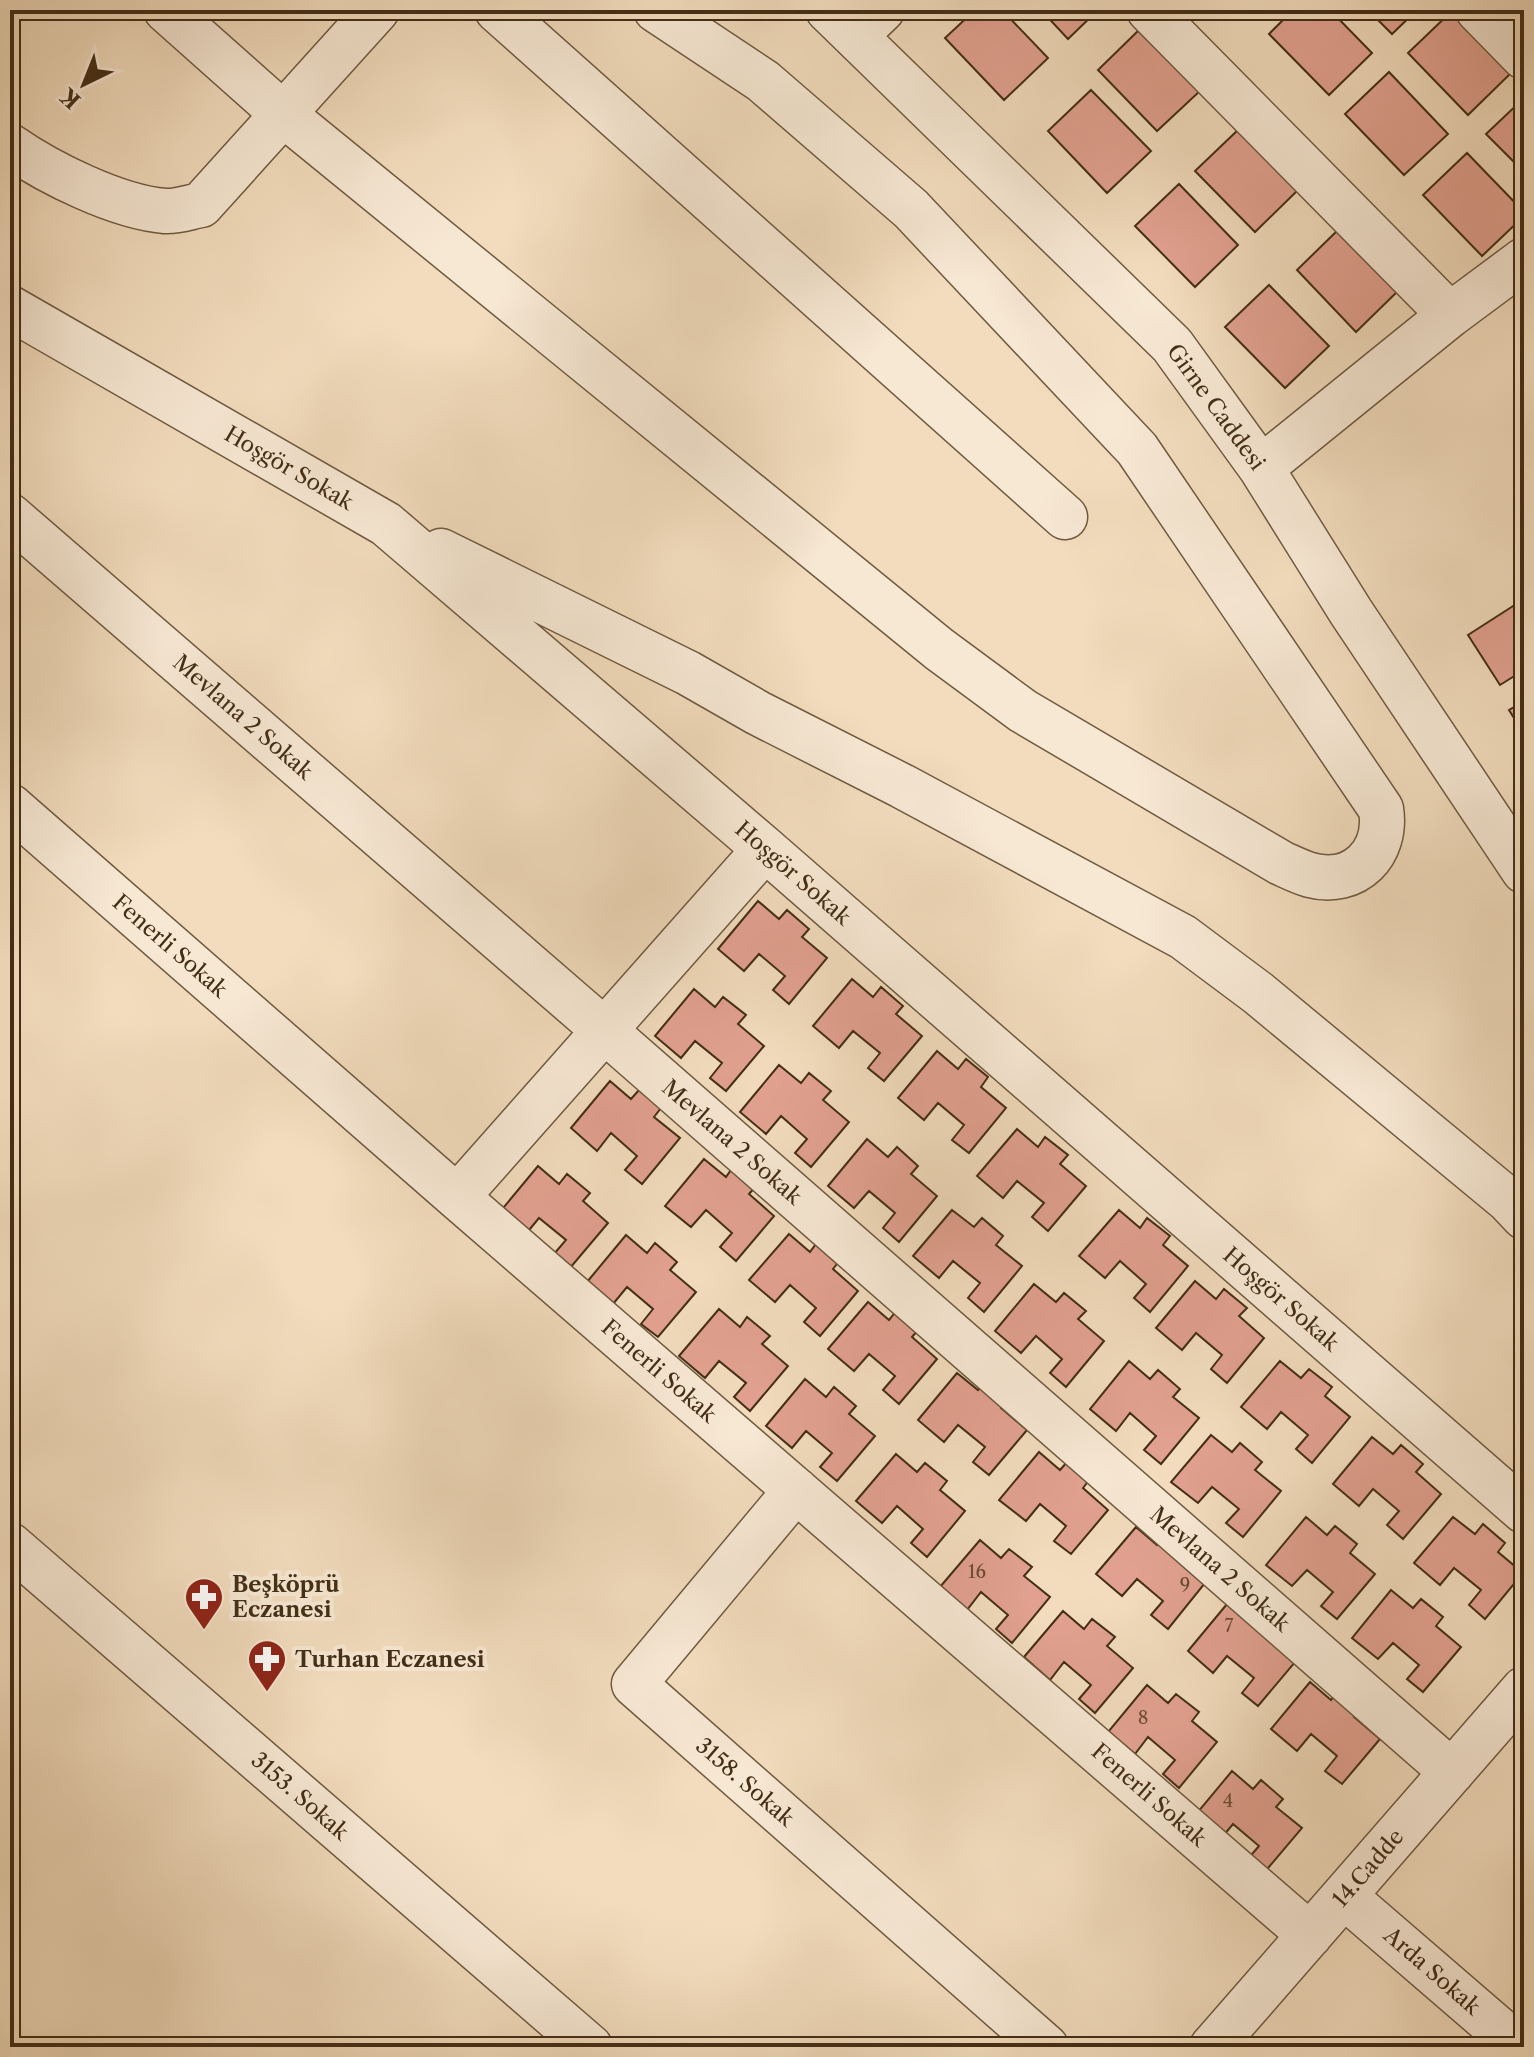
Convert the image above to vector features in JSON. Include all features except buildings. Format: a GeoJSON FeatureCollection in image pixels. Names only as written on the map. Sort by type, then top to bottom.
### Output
{"type":"FeatureCollection","features":[{"type":"Feature","properties":{"kind":"street"},"geometry":{"type":"LineString","coordinates":[[166,10],[283,114],[939,649],[1023,711],[1281,863],[1312,876],[1341,875],[1357,870],[1371,859],[1382,836],[1381,809],[1137,449],[911,209],[763,81],[656,10]]}},
{"type":"Feature","properties":{"kind":"street"},"geometry":{"type":"LineString","coordinates":[[10,146],[25,157],[118,202],[167,212],[201,205],[377,10]]}},
{"type":"Feature","properties":{"kind":"street"},"geometry":{"type":"LineString","coordinates":[[497,10],[1065,517]]}},
{"type":"Feature","properties":{"kind":"street"},"geometry":{"type":"LineString","coordinates":[[1149,10],[1450,315]]}},
{"type":"Feature","properties":{"kind":"street"},"geometry":{"type":"LineString","coordinates":[[1478,10],[1524,57]]}},
{"type":"Feature","properties":{"kind":"street","name":"Girne Caddesi"},"geometry":{"type":"LineString","coordinates":[[855,18],[1172,345],[1261,468],[1351,612],[1524,871]]}},
{"type":"Feature","properties":{"kind":"street"},"geometry":{"type":"LineString","coordinates":[[1261,468],[1450,315],[1524,260]]}},
{"type":"Feature","properties":{"kind":"street","name":"Hoşgör Sokak"},"geometry":{"type":"LineString","coordinates":[[10,308],[386,524],[765,849],[1524,1511]]}},
{"type":"Feature","properties":{"kind":"street","name":"Mevlana 2 Sokak"},"geometry":{"type":"LineString","coordinates":[[10,516],[604,1030],[1452,1772]]}},
{"type":"Feature","properties":{"kind":"street"},"geometry":{"type":"LineString","coordinates":[[386,524],[688,673],[1183,937],[1282,1013],[1508,1200],[1524,1217]]}},
{"type":"Feature","properties":{"kind":"street","name":"Fenerli Sokak"},"geometry":{"type":"LineString","coordinates":[[10,806],[1310,1935]]}},
{"type":"Feature","properties":{"kind":"street"},"geometry":{"type":"LineString","coordinates":[[457,1197],[765,849]]}},
{"type":"Feature","properties":{"kind":"street","name":"3158. Sokak"},"geometry":{"type":"LineString","coordinates":[[796,1490],[634,1684],[1046,2047]]}},
{"type":"Feature","properties":{"kind":"street","name":"3153. Sokak"},"geometry":{"type":"LineString","coordinates":[[10,1545],[590,2047]]}},
{"type":"Feature","properties":{"kind":"street","name":"14.Cadde"},"geometry":{"type":"LineString","coordinates":[[1212,2047],[1452,1772],[1516,1714]]}},
{"type":"Feature","properties":{"kind":"street","name":"Arda Sokak"},"geometry":{"type":"LineString","coordinates":[[1344,1896],[1519,2047]]}},
{"type":"Feature","properties":{"kind":"place","name":"Beşköprü Eczanesi"},"geometry":{"type":"Point","coordinates":[204,1631]}},
{"type":"Feature","properties":{"kind":"place","name":"Turhan Eczanesi"},"geometry":{"type":"Point","coordinates":[267,1693]}}]}
